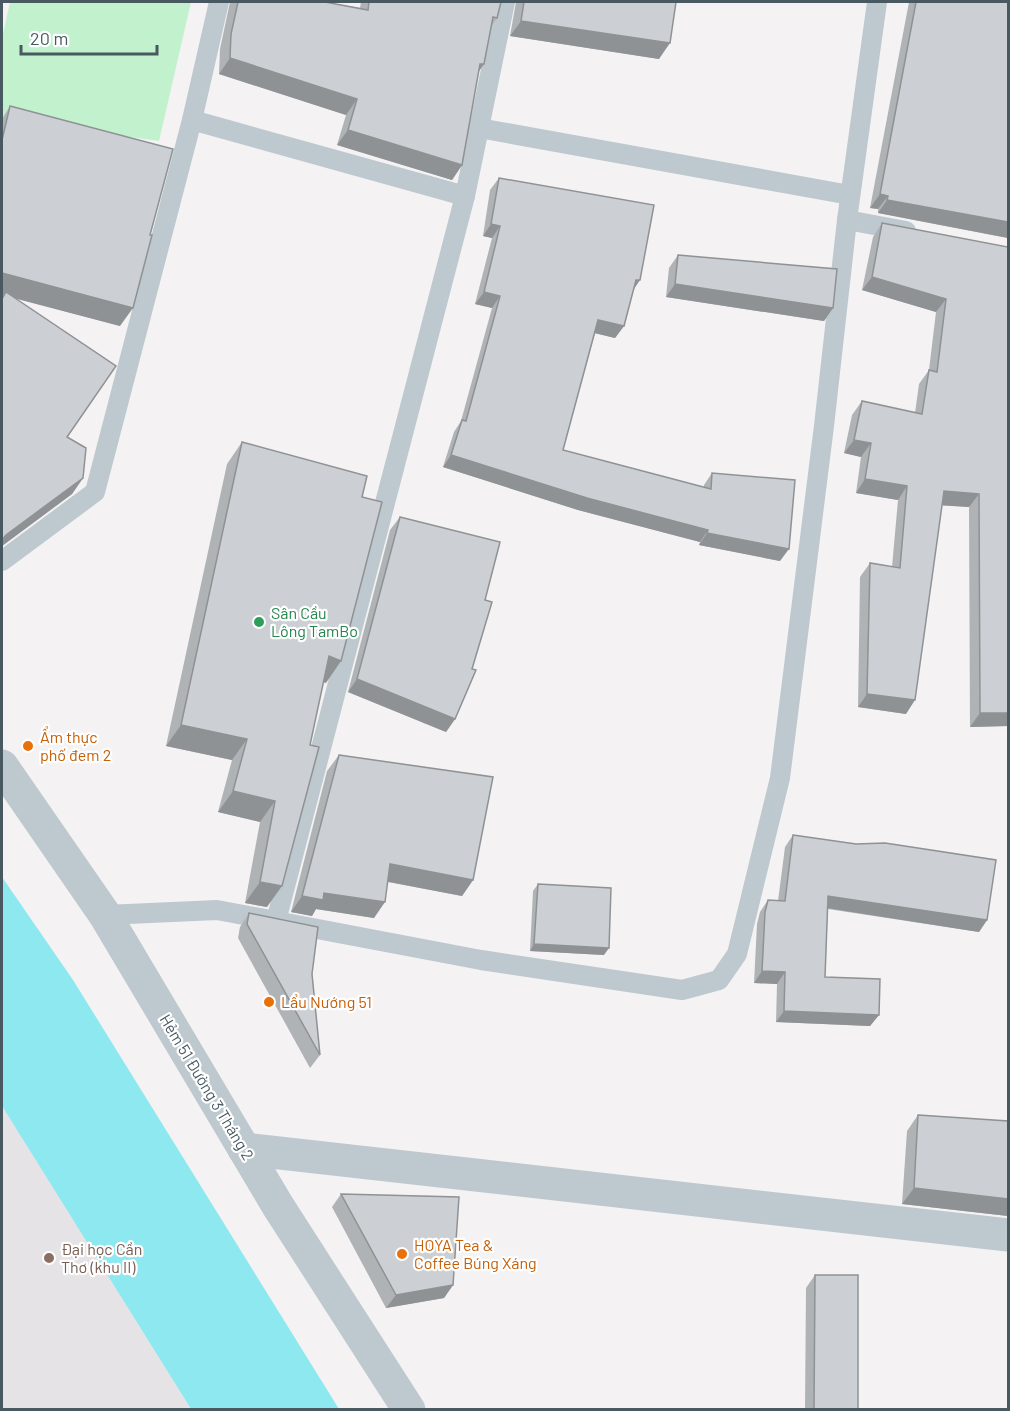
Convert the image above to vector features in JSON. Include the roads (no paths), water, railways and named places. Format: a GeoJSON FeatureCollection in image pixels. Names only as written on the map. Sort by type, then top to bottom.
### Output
{"type":"FeatureCollection","features":[{"type":"Feature","properties":{"kind":"street","name":"Hẻm 51 Đường 3 Tháng 2"},"geometry":{"type":"LineString","coordinates":[[2,766],[105,915],[278,1206],[408,1410]]}},
{"type":"Feature","properties":{"kind":"street"},"geometry":{"type":"LineString","coordinates":[[244,1149],[1008,1234]]}},
{"type":"Feature","properties":{"kind":"lane"},"geometry":{"type":"LineString","coordinates":[[2,561],[96,492],[192,120],[219,2]]}},
{"type":"Feature","properties":{"kind":"lane"},"geometry":{"type":"LineString","coordinates":[[276,921],[465,196],[505,2]]}},
{"type":"Feature","properties":{"kind":"lane"},"geometry":{"type":"LineString","coordinates":[[105,915],[217,910],[481,960],[681,990],[718,980],[737,954],[780,778],[850,195],[877,2]]}},
{"type":"Feature","properties":{"kind":"lane"},"geometry":{"type":"LineString","coordinates":[[192,120],[465,196]]}},
{"type":"Feature","properties":{"kind":"lane"},"geometry":{"type":"LineString","coordinates":[[479,128],[850,195]]}},
{"type":"Feature","properties":{"kind":"lane"},"geometry":{"type":"LineString","coordinates":[[847,220],[927,235]]}},
{"type":"Feature","properties":{"kind":"water"},"geometry":{"type":"Polygon","coordinates":[[[2,877],[73,980],[339,1409],[191,1409],[2,1106],[2,877]]]}},
{"type":"Feature","properties":{"kind":"place","name":"Sân Cầu Lông TamBo"},"geometry":{"type":"Point","coordinates":[259,622]}},
{"type":"Feature","properties":{"kind":"place","name":"Ẩm thực phố đem 2"},"geometry":{"type":"Point","coordinates":[28,746]}},
{"type":"Feature","properties":{"kind":"place","name":"Lẩu Nướng 51"},"geometry":{"type":"Point","coordinates":[269,1002]}},
{"type":"Feature","properties":{"kind":"place","name":"HOYA Tea & Coffee Búng Xáng"},"geometry":{"type":"Point","coordinates":[402,1254]}},
{"type":"Feature","properties":{"kind":"place","name":"Đại học Cần Thơ (khu II)"},"geometry":{"type":"Point","coordinates":[49,1258]}}]}
